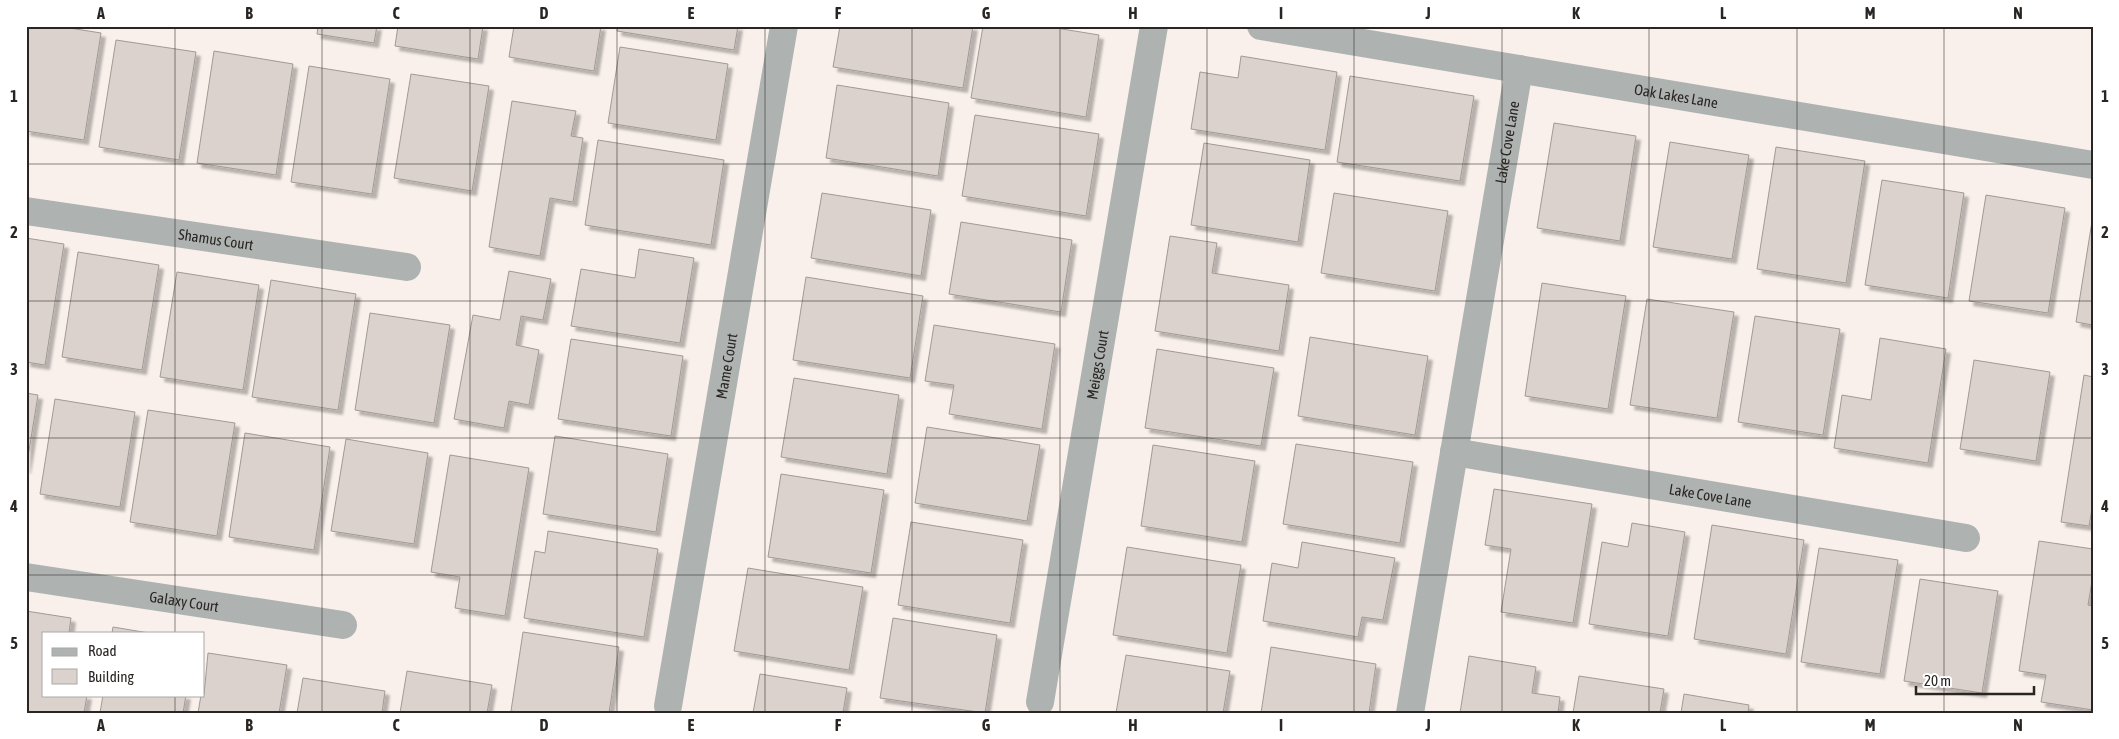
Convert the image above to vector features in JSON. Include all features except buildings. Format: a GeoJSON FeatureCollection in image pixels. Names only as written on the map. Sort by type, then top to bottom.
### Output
{"type":"FeatureCollection","features":[{"type":"Feature","properties":{"kind":"street","name":"Mame Court"},"geometry":{"type":"LineString","coordinates":[[668,706],[784,26]]}},
{"type":"Feature","properties":{"kind":"street","name":"Meiggs Court"},"geometry":{"type":"LineString","coordinates":[[1040,702],[1154,26]]}},
{"type":"Feature","properties":{"kind":"street","name":"Oak Lakes Lane"},"geometry":{"type":"LineString","coordinates":[[1261,26],[2093,165]]}},
{"type":"Feature","properties":{"kind":"street","name":"Lake Cove Lane"},"geometry":{"type":"LineString","coordinates":[[1410,713],[1519,69]]}},
{"type":"Feature","properties":{"kind":"street","name":"Shamus Court"},"geometry":{"type":"LineString","coordinates":[[26,211],[407,267]]}},
{"type":"Feature","properties":{"kind":"street","name":"Lake Cove Lane"},"geometry":{"type":"LineString","coordinates":[[1454,452],[1966,538]]}},
{"type":"Feature","properties":{"kind":"street","name":"Galaxy Court"},"geometry":{"type":"LineString","coordinates":[[26,577],[343,625]]}}]}
